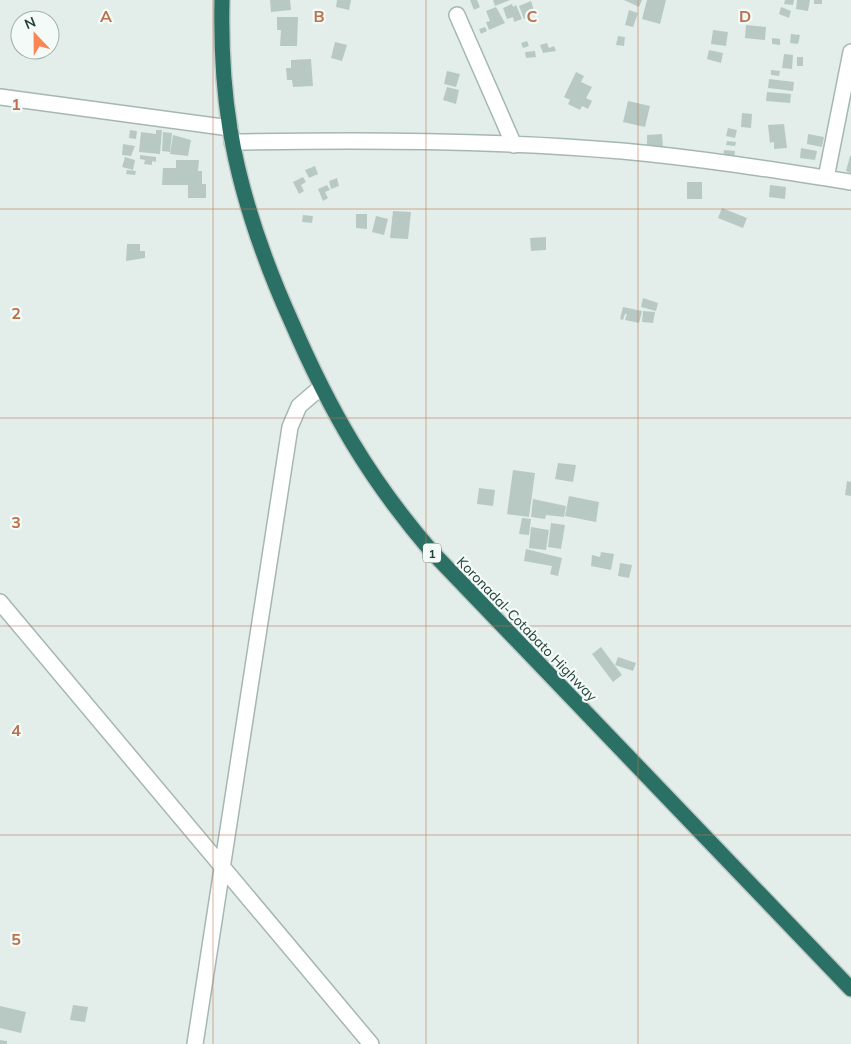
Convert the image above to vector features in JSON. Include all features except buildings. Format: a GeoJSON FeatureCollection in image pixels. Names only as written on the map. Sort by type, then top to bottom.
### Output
{"type":"FeatureCollection","features":[{"type":"Feature","properties":{"kind":"highway","name":"Koronadal-Cotabato Highway"},"geometry":{"type":"LineString","coordinates":[[222,0],[221,43],[231,135],[244,192],[260,248],[320,388],[362,462],[404,520],[432,552],[851,989]]}},
{"type":"Feature","properties":{"kind":"street"},"geometry":{"type":"LineString","coordinates":[[457,15],[514,145]]}},
{"type":"Feature","properties":{"kind":"street"},"geometry":{"type":"LineString","coordinates":[[826,178],[851,52]]}},
{"type":"Feature","properties":{"kind":"street"},"geometry":{"type":"LineString","coordinates":[[0,97],[231,135],[313,141],[514,145],[633,152],[851,182]]}},
{"type":"Feature","properties":{"kind":"street"},"geometry":{"type":"LineString","coordinates":[[196,1044],[290,427],[299,406],[320,388]]}},
{"type":"Feature","properties":{"kind":"street"},"geometry":{"type":"LineString","coordinates":[[0,602],[371,1044]]}}]}
